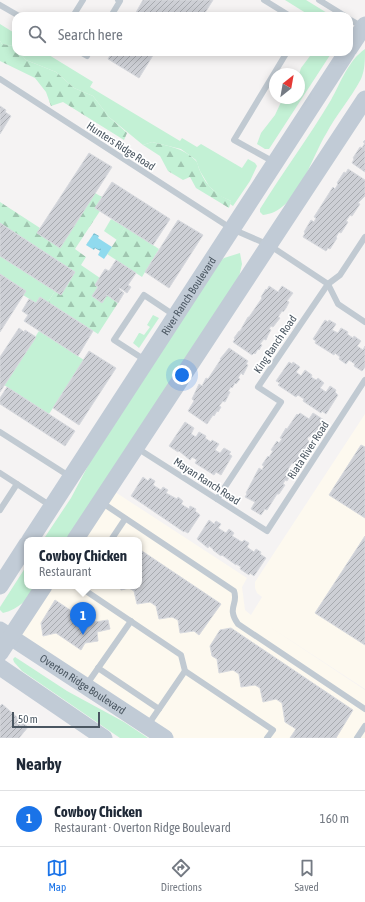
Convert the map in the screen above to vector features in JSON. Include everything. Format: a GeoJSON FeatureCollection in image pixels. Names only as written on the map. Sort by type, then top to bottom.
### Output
{"type":"FeatureCollection","features":[{"type":"Feature","properties":{"kind":"street","name":"River Ranch Boulevard"},"geometry":{"type":"LineString","coordinates":[[353,41],[361,25]]}},
{"type":"Feature","properties":{"kind":"street","name":"River Ranch Boulevard"},"geometry":{"type":"LineString","coordinates":[[32,537],[345,56]]}},
{"type":"Feature","properties":{"kind":"street"},"geometry":{"type":"LineString","coordinates":[[77,537],[365,99]]}},
{"type":"Feature","properties":{"kind":"street"},"geometry":{"type":"LineString","coordinates":[[2,577],[24,548]]}},
{"type":"Feature","properties":{"kind":"street"},"geometry":{"type":"LineString","coordinates":[[0,653],[5,634],[42,589]]}},
{"type":"Feature","properties":{"kind":"street","name":"Overton Ridge Boulevard"},"geometry":{"type":"LineString","coordinates":[[5,634],[165,738]]}},
{"type":"Feature","properties":{"kind":"street"},"geometry":{"type":"LineString","coordinates":[[0,667],[104,738]]}},
{"type":"Feature","properties":{"kind":"lane"},"geometry":{"type":"LineString","coordinates":[[76,12],[83,0]]}},
{"type":"Feature","properties":{"kind":"lane"},"geometry":{"type":"LineString","coordinates":[[113,12],[120,1],[118,0]]}},
{"type":"Feature","properties":{"kind":"lane"},"geometry":{"type":"LineString","coordinates":[[264,0],[284,12]]}},
{"type":"Feature","properties":{"kind":"lane"},"geometry":{"type":"LineString","coordinates":[[319,0],[338,12]]}},
{"type":"Feature","properties":{"kind":"lane"},"geometry":{"type":"LineString","coordinates":[[0,5],[12,12]]}},
{"type":"Feature","properties":{"kind":"lane"},"geometry":{"type":"LineString","coordinates":[[275,163],[234,140],[285,56]]}},
{"type":"Feature","properties":{"kind":"lane","name":"Hunters Ridge Road"},"geometry":{"type":"LineString","coordinates":[[0,79],[232,229],[269,245],[328,284]]}},
{"type":"Feature","properties":{"kind":"lane","name":"King Ranch Road"},"geometry":{"type":"LineString","coordinates":[[217,500],[281,402],[258,387],[328,284],[340,275],[365,237]]}},
{"type":"Feature","properties":{"kind":"lane"},"geometry":{"type":"LineString","coordinates":[[328,284],[338,304],[365,322]]}},
{"type":"Feature","properties":{"kind":"lane"},"geometry":{"type":"LineString","coordinates":[[146,361],[114,340],[144,295],[176,316]]}},
{"type":"Feature","properties":{"kind":"lane","name":"Riata River Road"},"geometry":{"type":"LineString","coordinates":[[267,531],[365,380]]}},
{"type":"Feature","properties":{"kind":"lane"},"geometry":{"type":"LineString","coordinates":[[0,432],[70,477]]}},
{"type":"Feature","properties":{"kind":"lane","name":"Mayan Ranch Road"},"geometry":{"type":"LineString","coordinates":[[136,448],[267,531]]}},
{"type":"Feature","properties":{"kind":"lane"},"geometry":{"type":"LineString","coordinates":[[0,473],[51,507]]}},
{"type":"Feature","properties":{"kind":"lane"},"geometry":{"type":"LineString","coordinates":[[0,510],[17,484]]}},
{"type":"Feature","properties":{"kind":"lane"},"geometry":{"type":"LineString","coordinates":[[100,502],[234,591],[236,596],[232,609],[234,618],[238,624],[365,709]]}},
{"type":"Feature","properties":{"kind":"lane"},"geometry":{"type":"LineString","coordinates":[[113,537],[125,519]]}},
{"type":"Feature","properties":{"kind":"lane"},"geometry":{"type":"LineString","coordinates":[[84,589],[181,655],[185,671],[273,730],[267,738]]}},
{"type":"Feature","properties":{"kind":"lane"},"geometry":{"type":"LineString","coordinates":[[86,686],[131,621]]}},
{"type":"Feature","properties":{"kind":"lane"},"geometry":{"type":"LineString","coordinates":[[98,668],[159,709]]}},
{"type":"Feature","properties":{"kind":"lane"},"geometry":{"type":"LineString","coordinates":[[147,726],[185,671]]}},
{"type":"Feature","properties":{"kind":"lane"},"geometry":{"type":"LineString","coordinates":[[356,738],[365,726]]}},
{"type":"Feature","properties":{"kind":"shaded area"},"geometry":{"type":"Polygon","coordinates":[[[365,414],[365,689],[264,623],[365,690],[365,738],[165,738],[10,637],[42,589],[142,589],[142,537],[77,537],[109,488],[247,578],[242,587],[245,610],[251,615],[262,597],[257,593],[255,582],[365,414]]]}},
{"type":"Feature","properties":{"kind":"green space"},"geometry":{"type":"Polygon","coordinates":[[[285,0],[306,0],[326,12],[304,12],[285,0]]]}},
{"type":"Feature","properties":{"kind":"green space"},"geometry":{"type":"Polygon","coordinates":[[[0,24],[12,32],[12,46],[2,44],[0,41],[0,24]]]}},
{"type":"Feature","properties":{"kind":"green space"},"geometry":{"type":"Polygon","coordinates":[[[0,41],[2,44],[12,46],[12,56],[22,56],[26,60],[56,72],[74,88],[93,96],[109,117],[127,133],[124,140],[63,102],[51,106],[46,92],[35,78],[0,61],[0,41]]]}},
{"type":"Feature","properties":{"kind":"green space"},"geometry":{"type":"Polygon","coordinates":[[[365,49],[365,61],[361,79],[320,144],[302,182],[285,204],[275,212],[263,215],[260,212],[260,209],[323,114],[349,66],[365,49]]]}},
{"type":"Feature","properties":{"kind":"green space"},"geometry":{"type":"Polygon","coordinates":[[[22,56],[51,56],[93,82],[90,87],[180,141],[182,138],[197,147],[201,144],[242,168],[248,159],[257,166],[250,181],[233,206],[230,204],[231,201],[220,196],[209,186],[200,171],[196,160],[181,149],[152,142],[143,145],[109,117],[93,96],[74,88],[56,72],[26,60],[22,56]]]}},
{"type":"Feature","properties":{"kind":"green space"},"geometry":{"type":"Polygon","coordinates":[[[310,56],[329,56],[305,94],[305,68],[301,68],[310,56]]]}},
{"type":"Feature","properties":{"kind":"green space"},"geometry":{"type":"Polygon","coordinates":[[[280,104],[298,104],[269,149],[265,149],[257,144],[261,133],[275,115],[280,104]]]}},
{"type":"Feature","properties":{"kind":"green space"},"geometry":{"type":"Polygon","coordinates":[[[152,142],[175,148],[191,156],[197,162],[202,176],[209,186],[221,196],[231,201],[229,208],[196,188],[190,177],[183,180],[168,171],[160,156],[143,145],[152,142]]]}},
{"type":"Feature","properties":{"kind":"green space"},"geometry":{"type":"Polygon","coordinates":[[[95,193],[102,197],[95,208],[100,211],[75,249],[86,257],[81,265],[100,278],[98,287],[93,297],[102,302],[107,295],[118,303],[98,334],[48,302],[55,291],[61,294],[75,272],[0,223],[0,202],[40,228],[37,233],[95,193]]]}},
{"type":"Feature","properties":{"kind":"green space"},"geometry":{"type":"Polygon","coordinates":[[[111,219],[125,227],[117,240],[104,231],[111,219]]]}},
{"type":"Feature","properties":{"kind":"green space"},"geometry":{"type":"Polygon","coordinates":[[[125,227],[159,249],[142,277],[107,254],[125,227]]]}},
{"type":"Feature","properties":{"kind":"green space"},"geometry":{"type":"Polygon","coordinates":[[[240,253],[242,264],[239,277],[70,537],[45,537],[71,498],[90,462],[218,263],[224,258],[240,253]]]}},
{"type":"Feature","properties":{"kind":"green space"},"geometry":{"type":"Polygon","coordinates":[[[0,256],[55,291],[48,302],[40,297],[36,303],[23,295],[26,291],[0,274],[0,256]]]}},
{"type":"Feature","properties":{"kind":"green space"},"geometry":{"type":"Polygon","coordinates":[[[153,315],[159,318],[139,348],[133,343],[139,333],[144,335],[150,327],[147,325],[153,315]]]}},
{"type":"Feature","properties":{"kind":"green space"},"geometry":{"type":"Polygon","coordinates":[[[39,331],[84,360],[49,414],[4,385],[39,331]]]}},
{"type":"Feature","properties":{"kind":"green space"},"geometry":{"type":"Polygon","coordinates":[[[24,570],[24,589],[35,589],[27,599],[14,609],[3,613],[0,610],[0,607],[24,570]]]}},
{"type":"Feature","properties":{"kind":"green space"},"geometry":{"type":"Polygon","coordinates":[[[15,657],[67,691],[124,722],[148,738],[120,738],[22,671],[14,662],[13,659],[15,657]]]}},
{"type":"Feature","properties":{"kind":"water"},"geometry":{"type":"Polygon","coordinates":[[[94,233],[99,236],[98,238],[112,247],[104,259],[98,255],[100,251],[95,248],[94,250],[86,245],[94,233]]]}},
{"type":"Feature","properties":{"kind":"building"},"geometry":{"type":"Polygon","coordinates":[[[143,0],[213,0],[206,12],[136,12],[143,0]]]}},
{"type":"Feature","properties":{"kind":"building"},"geometry":{"type":"Polygon","coordinates":[[[110,56],[153,56],[139,78],[108,59],[110,56]]]}},
{"type":"Feature","properties":{"kind":"building"},"geometry":{"type":"Polygon","coordinates":[[[0,106],[11,116],[0,134],[0,106]]]}},
{"type":"Feature","properties":{"kind":"building"},"geometry":{"type":"Polygon","coordinates":[[[365,143],[365,172],[352,163],[353,158],[360,147],[362,148],[365,143]]]}},
{"type":"Feature","properties":{"kind":"building"},"geometry":{"type":"Polygon","coordinates":[[[89,153],[112,167],[60,248],[37,233],[89,153]]]}},
{"type":"Feature","properties":{"kind":"building"},"geometry":{"type":"Polygon","coordinates":[[[348,169],[365,180],[365,196],[358,203],[360,204],[352,216],[350,215],[346,221],[348,222],[341,233],[339,232],[330,249],[328,248],[326,251],[303,237],[304,232],[311,220],[314,222],[316,218],[314,217],[333,187],[335,189],[344,172],[346,173],[348,169]]]}},
{"type":"Feature","properties":{"kind":"building"},"geometry":{"type":"Polygon","coordinates":[[[112,182],[170,219],[153,245],[95,208],[112,182]]]}},
{"type":"Feature","properties":{"kind":"building"},"geometry":{"type":"Polygon","coordinates":[[[178,220],[203,235],[169,288],[145,272],[178,220]]]}},
{"type":"Feature","properties":{"kind":"building"},"geometry":{"type":"Polygon","coordinates":[[[0,223],[75,272],[61,295],[0,256],[0,223]]]}},
{"type":"Feature","properties":{"kind":"building"},"geometry":{"type":"Polygon","coordinates":[[[116,260],[136,273],[128,285],[131,287],[127,293],[120,288],[119,289],[124,293],[118,303],[107,295],[102,303],[92,296],[98,287],[95,285],[105,269],[109,271],[116,260]]]}},
{"type":"Feature","properties":{"kind":"building"},"geometry":{"type":"Polygon","coordinates":[[[0,274],[26,291],[0,332],[0,274]]]}},
{"type":"Feature","properties":{"kind":"building"},"geometry":{"type":"Polygon","coordinates":[[[269,286],[278,292],[282,286],[293,293],[287,301],[289,302],[286,308],[278,317],[280,318],[273,327],[271,326],[269,329],[271,330],[266,340],[264,339],[260,344],[262,345],[259,350],[258,349],[255,354],[254,353],[252,355],[233,342],[235,339],[234,338],[269,286]]]}},
{"type":"Feature","properties":{"kind":"building"},"geometry":{"type":"Polygon","coordinates":[[[40,297],[93,331],[78,356],[24,321],[28,315],[22,311],[29,299],[36,303],[40,297]]]}},
{"type":"Feature","properties":{"kind":"building"},"geometry":{"type":"Polygon","coordinates":[[[325,320],[328,322],[329,320],[336,324],[332,330],[338,333],[341,328],[348,332],[347,334],[353,338],[354,336],[361,341],[357,346],[363,350],[365,346],[365,367],[362,371],[354,366],[355,364],[349,360],[346,364],[339,359],[340,357],[335,353],[334,355],[315,343],[316,341],[313,339],[325,320]]]}},
{"type":"Feature","properties":{"kind":"building"},"geometry":{"type":"Polygon","coordinates":[[[19,328],[36,337],[0,392],[0,357],[19,328]]]}},
{"type":"Feature","properties":{"kind":"building"},"geometry":{"type":"Polygon","coordinates":[[[229,348],[248,361],[246,364],[248,365],[243,375],[241,373],[238,378],[240,379],[228,391],[230,392],[225,402],[223,401],[219,406],[221,407],[218,412],[217,411],[214,416],[213,415],[207,424],[188,411],[194,401],[192,399],[199,384],[202,386],[206,378],[208,379],[220,359],[229,348]]]}},
{"type":"Feature","properties":{"kind":"building"},"geometry":{"type":"Polygon","coordinates":[[[89,351],[116,368],[79,425],[53,408],[89,351]]]}},
{"type":"Feature","properties":{"kind":"building"},"geometry":{"type":"Polygon","coordinates":[[[289,362],[292,364],[293,362],[300,367],[296,372],[301,376],[305,370],[312,375],[311,377],[316,380],[318,378],[324,383],[320,388],[326,392],[330,386],[336,390],[335,392],[338,395],[326,414],[322,411],[321,413],[303,401],[304,399],[298,395],[296,397],[278,385],[280,383],[276,381],[289,362]]]}},
{"type":"Feature","properties":{"kind":"building"},"geometry":{"type":"Polygon","coordinates":[[[7,387],[75,431],[65,446],[0,404],[0,398],[7,387]]]}},
{"type":"Feature","properties":{"kind":"building"},"geometry":{"type":"Polygon","coordinates":[[[300,413],[309,419],[313,413],[324,420],[314,439],[309,436],[307,439],[311,444],[301,456],[302,457],[297,466],[292,463],[288,469],[293,471],[287,481],[285,480],[283,484],[285,485],[279,494],[277,494],[267,510],[265,509],[261,515],[251,509],[255,502],[245,497],[247,494],[246,493],[259,468],[262,470],[264,466],[262,465],[273,451],[271,450],[277,441],[279,443],[282,439],[280,438],[286,428],[287,429],[297,414],[298,415],[300,413]]]}},
{"type":"Feature","properties":{"kind":"building"},"geometry":{"type":"Polygon","coordinates":[[[185,422],[194,428],[191,434],[196,437],[199,432],[206,436],[205,438],[211,442],[212,440],[219,444],[215,450],[220,453],[224,448],[231,452],[229,454],[232,456],[221,475],[216,472],[214,475],[195,463],[197,460],[192,457],[190,460],[179,451],[178,452],[169,446],[185,422]]]}},
{"type":"Feature","properties":{"kind":"building"},"geometry":{"type":"Polygon","coordinates":[[[361,445],[365,447],[365,518],[329,495],[361,445]]]}},
{"type":"Feature","properties":{"kind":"building"},"geometry":{"type":"Polygon","coordinates":[[[143,477],[148,481],[150,478],[155,481],[153,485],[161,490],[163,487],[168,490],[166,493],[177,499],[178,497],[183,501],[181,504],[189,509],[190,506],[196,509],[195,511],[200,515],[188,533],[184,532],[131,496],[143,477]]]}},
{"type":"Feature","properties":{"kind":"building"},"geometry":{"type":"Polygon","coordinates":[[[209,520],[214,524],[216,521],[221,524],[218,528],[226,533],[229,529],[234,533],[232,536],[242,542],[244,540],[249,543],[247,547],[254,552],[256,549],[266,558],[254,576],[250,573],[249,575],[240,569],[241,567],[222,555],[221,556],[209,546],[208,548],[197,539],[209,520]]]}},
{"type":"Feature","properties":{"kind":"building"},"geometry":{"type":"Polygon","coordinates":[[[365,536],[365,645],[315,613],[365,536]]]}},
{"type":"Feature","properties":{"kind":"building"},"geometry":{"type":"Polygon","coordinates":[[[142,551],[221,604],[199,635],[194,631],[180,633],[178,620],[172,617],[159,619],[156,606],[150,602],[137,604],[134,591],[131,589],[142,589],[142,551]]]}},
{"type":"Feature","properties":{"kind":"building"},"geometry":{"type":"Polygon","coordinates":[[[55,600],[79,616],[92,613],[95,622],[108,620],[110,629],[97,632],[98,641],[85,643],[81,650],[56,633],[43,636],[41,623],[55,600]]]}},
{"type":"Feature","properties":{"kind":"building"},"geometry":{"type":"Polygon","coordinates":[[[231,628],[353,710],[336,738],[290,738],[296,729],[285,722],[282,703],[276,699],[263,702],[260,688],[255,685],[241,687],[239,674],[233,670],[219,673],[217,659],[212,656],[210,646],[220,630],[231,628]]]}},
{"type":"Feature","properties":{"kind":"building"},"geometry":{"type":"Polygon","coordinates":[[[2,704],[28,727],[19,738],[0,738],[0,706],[2,704]]]}},
{"type":"Feature","properties":{"kind":"place","name":"Cowboy Chicken"},"geometry":{"type":"Point","coordinates":[83,635]}}]}
